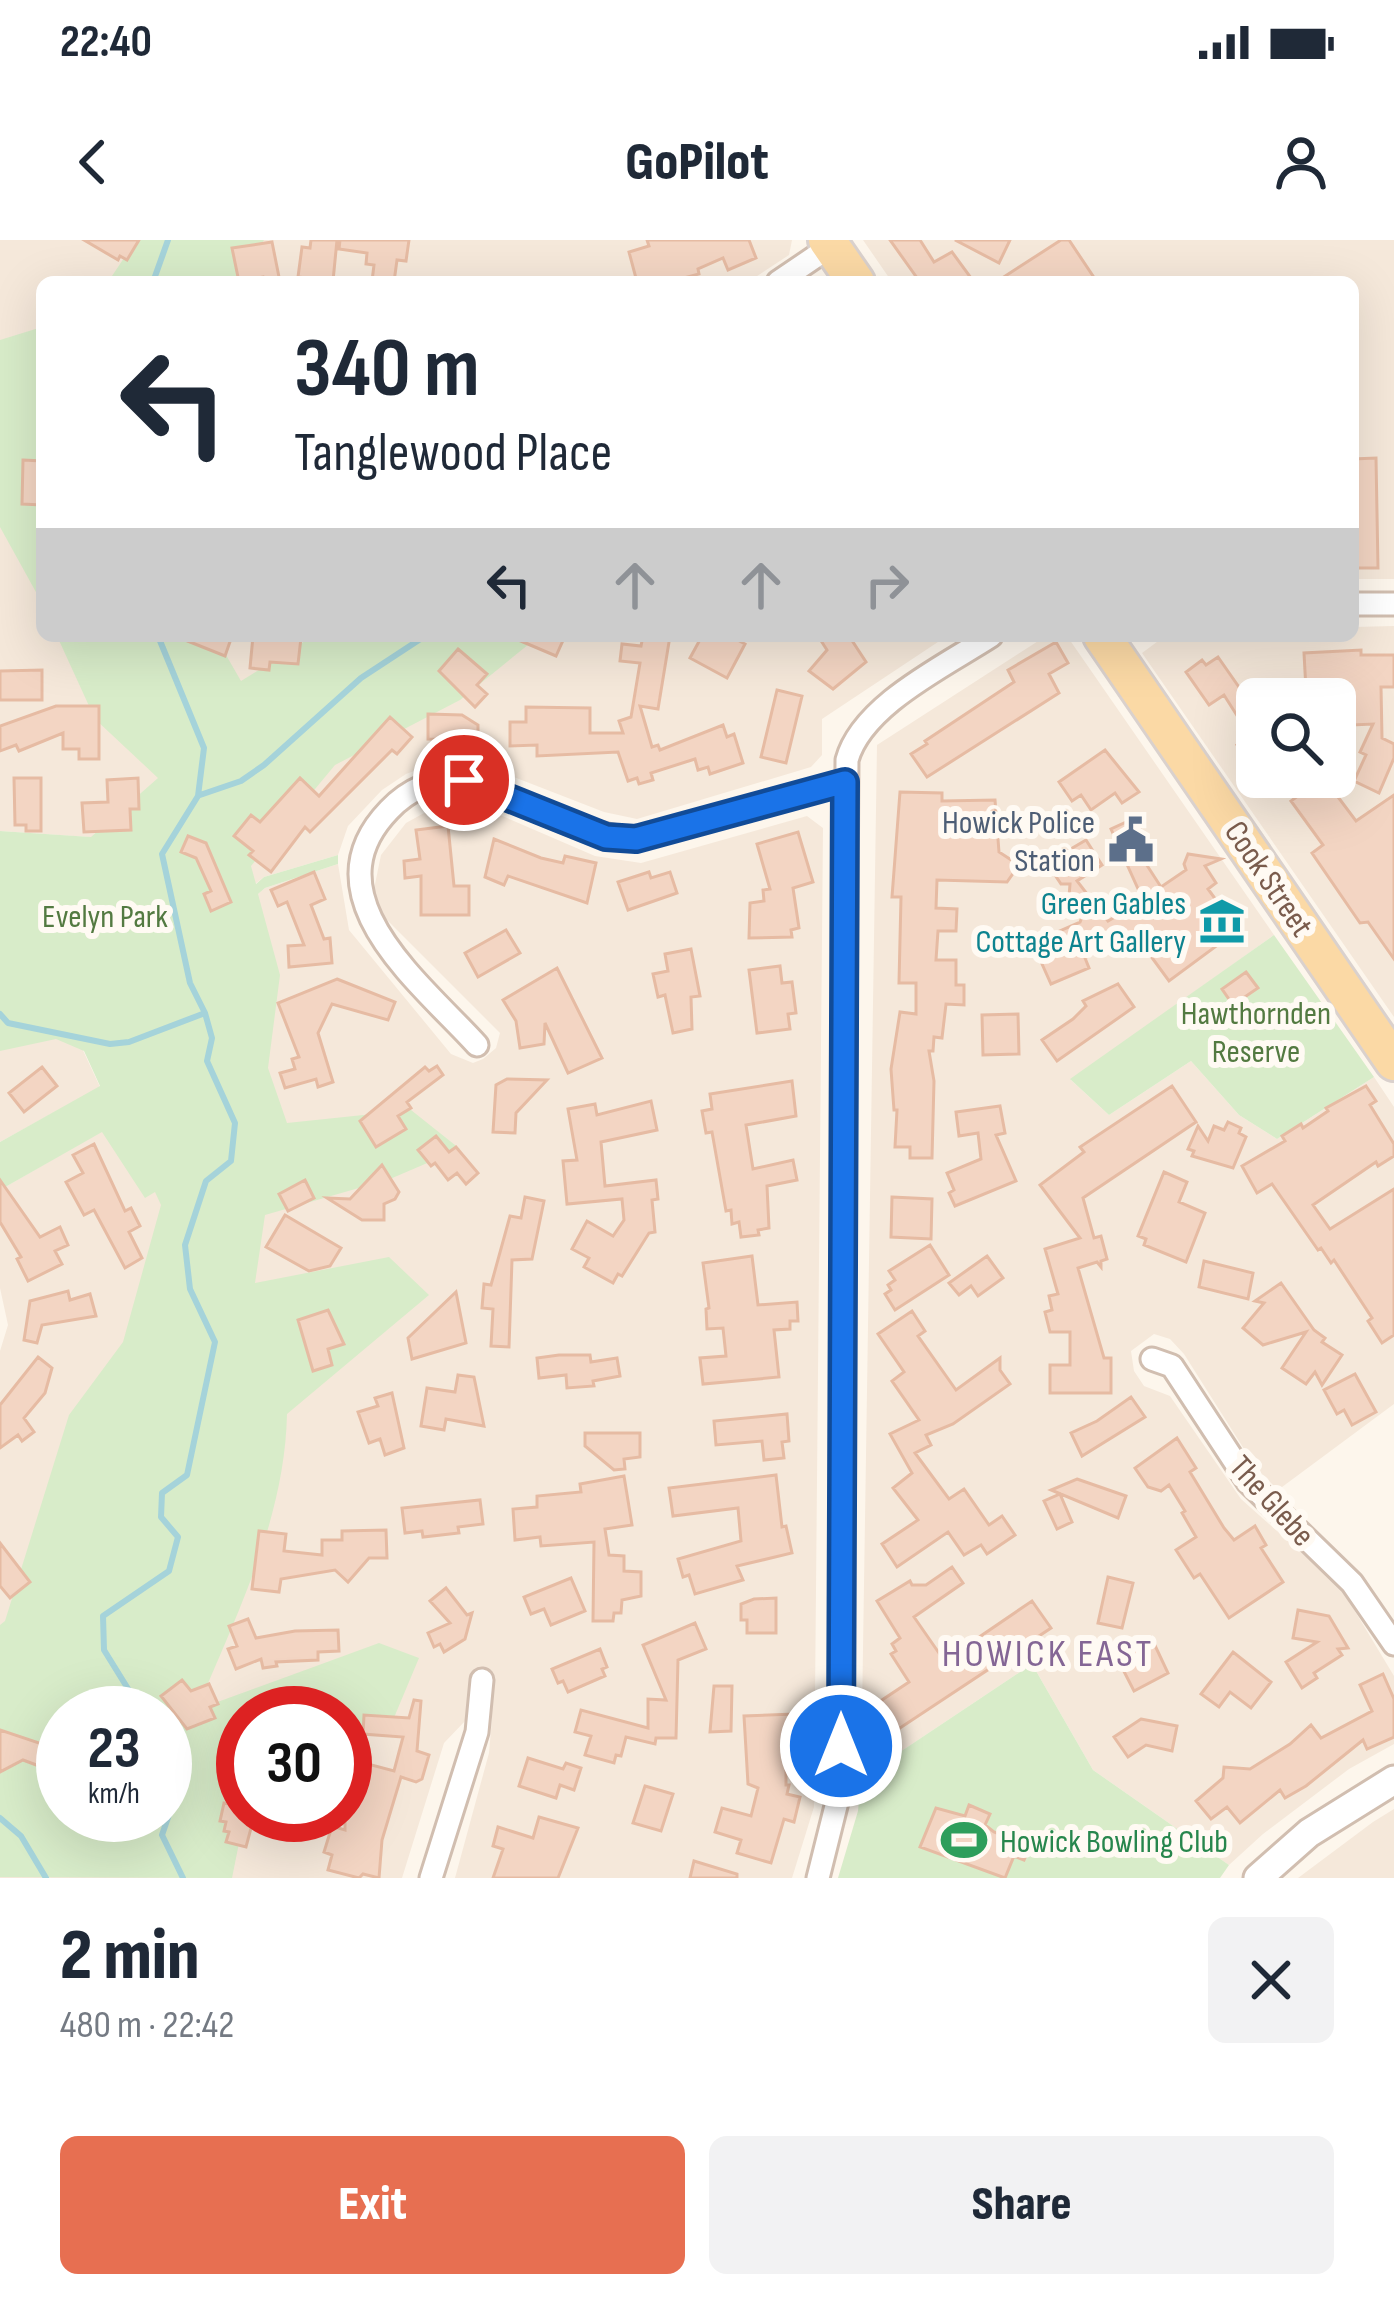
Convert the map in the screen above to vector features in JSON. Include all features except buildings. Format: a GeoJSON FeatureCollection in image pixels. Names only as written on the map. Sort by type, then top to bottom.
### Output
{"type":"FeatureCollection","features":[{"type":"Feature","properties":{"kind":"main road"},"geometry":{"type":"LineString","coordinates":[[829,243],[852,276]]}},
{"type":"Feature","properties":{"kind":"main road","name":"Cook Street"},"geometry":{"type":"LineString","coordinates":[[1106,642],[1394,1062]]}},
{"type":"Feature","properties":{"kind":"street"},"geometry":{"type":"LineString","coordinates":[[786,276],[829,243]]}},
{"type":"Feature","properties":{"kind":"street"},"geometry":{"type":"LineString","coordinates":[[1359,604],[1394,604]]}},
{"type":"Feature","properties":{"kind":"street"},"geometry":{"type":"LineString","coordinates":[[818,1878],[840,1790],[845,782],[851,744],[882,708],[983,642]]}},
{"type":"Feature","properties":{"kind":"street"},"geometry":{"type":"LineString","coordinates":[[477,1046],[398,963],[372,925],[362,892],[364,852],[370,830],[400,799],[428,784],[464,780],[606,837],[636,839],[845,782]]}},
{"type":"Feature","properties":{"kind":"street","name":"The Glebe"},"geometry":{"type":"LineString","coordinates":[[1152,1359],[1172,1366],[1248,1482],[1352,1583],[1394,1644]]}},
{"type":"Feature","properties":{"kind":"street"},"geometry":{"type":"LineString","coordinates":[[430,1878],[477,1732],[482,1680]]}},
{"type":"Feature","properties":{"kind":"street"},"geometry":{"type":"LineString","coordinates":[[1258,1878],[1309,1833],[1394,1780]]}},
{"type":"Feature","properties":{"kind":"shaded area"},"geometry":{"type":"Polygon","coordinates":[[[0,240],[792,240],[789,255],[757,276],[36,276],[36,642],[938,642],[822,719],[822,755],[811,767],[637,819],[604,812],[473,761],[428,766],[382,790],[348,826],[338,855],[264,877],[186,940],[162,842],[0,831],[0,240]]]}},
{"type":"Feature","properties":{"kind":"shaded area"},"geometry":{"type":"Polygon","coordinates":[[[863,240],[1394,240],[1394,579],[1359,579],[1359,276],[888,276],[863,240]]]}},
{"type":"Feature","properties":{"kind":"shaded area"},"geometry":{"type":"Polygon","coordinates":[[[1394,626],[1394,1017],[1242,798],[1356,798],[1356,678],[1236,678],[1236,789],[1142,653],[1157,642],[1359,642],[1359,627],[1394,626]]]}},
{"type":"Feature","properties":{"kind":"shaded area"},"geometry":{"type":"Polygon","coordinates":[[[1037,642],[1071,642],[1274,935],[1071,1080],[1109,1115],[1191,1061],[1239,1115],[1277,1139],[1374,1077],[1394,1107],[1394,1404],[1278,1490],[1256,1468],[1170,1339],[1154,1334],[1131,1351],[1134,1371],[1144,1386],[1170,1396],[1241,1499],[1341,1588],[1394,1676],[1394,1744],[1349,1769],[1229,1865],[1093,1770],[1032,1664],[861,1778],[877,745],[1037,642]]]}},
{"type":"Feature","properties":{"kind":"shaded area"},"geometry":{"type":"Polygon","coordinates":[[[477,805],[595,856],[641,863],[807,816],[823,828],[814,1807],[792,1878],[455,1878],[489,1753],[492,1679],[473,1677],[466,1720],[444,1743],[402,1878],[0,1878],[0,1351],[8,1325],[0,1288],[0,1190],[102,1131],[191,950],[265,888],[338,864],[349,930],[451,1054],[473,1063],[496,1048],[500,1033],[383,916],[374,889],[381,855],[406,823],[435,807],[477,805]]]}},
{"type":"Feature","properties":{"kind":"shaded area"},"geometry":{"type":"Polygon","coordinates":[[[0,871],[100,1087],[0,1142],[0,871]]]}},
{"type":"Feature","properties":{"kind":"shaded area"},"geometry":{"type":"Polygon","coordinates":[[[1394,1809],[1394,1878],[1298,1878],[1373,1822],[1394,1809]]]}},
{"type":"Feature","properties":{"kind":"green space"},"geometry":{"type":"Polygon","coordinates":[[[136,240],[264,240],[241,276],[112,276],[136,240]]]}},
{"type":"Feature","properties":{"kind":"green space"},"geometry":{"type":"Polygon","coordinates":[[[36,329],[36,592],[0,527],[0,340],[36,329]]]}},
{"type":"Feature","properties":{"kind":"green space","name":"Evelyn Park"},"geometry":{"type":"Polygon","coordinates":[[[60,642],[218,642],[241,681],[303,642],[532,642],[460,700],[335,765],[251,866],[256,884],[264,877],[338,855],[338,864],[258,894],[280,975],[268,1068],[287,1123],[411,1110],[460,1149],[390,1179],[265,1215],[255,1283],[389,1257],[429,1295],[287,1414],[271,1520],[206,1688],[212,1704],[216,1703],[216,1842],[239,1842],[232,1878],[0,1877],[0,1625],[69,1415],[123,1342],[161,1205],[155,1192],[145,1198],[102,1132],[0,1190],[0,1142],[100,1086],[84,1051],[56,1039],[0,1051],[0,831],[91,837],[158,778],[95,719],[60,642]]]}},
{"type":"Feature","properties":{"kind":"green space","name":"Hawthornden Reserve"},"geometry":{"type":"Polygon","coordinates":[[[1274,935],[1374,1077],[1277,1139],[1239,1115],[1191,1061],[1109,1115],[1070,1079],[1274,935]]]}},
{"type":"Feature","properties":{"kind":"green space"},"geometry":{"type":"Polygon","coordinates":[[[379,1643],[419,1658],[393,1720],[372,1730],[372,1686],[261,1686],[379,1643]]]}},
{"type":"Feature","properties":{"kind":"green space"},"geometry":{"type":"Polygon","coordinates":[[[1032,1664],[1093,1770],[1229,1865],[1220,1878],[838,1878],[858,1811],[861,1778],[1032,1664]]]}},
{"type":"Feature","properties":{"kind":"waterway"},"geometry":{"type":"LineString","coordinates":[[155,276],[168,240]]}},
{"type":"Feature","properties":{"kind":"waterway"},"geometry":{"type":"LineString","coordinates":[[126,1686],[104,1650],[103,1616],[169,1571],[178,1537],[161,1517],[162,1493],[187,1475],[215,1342],[190,1289],[185,1245],[206,1181],[231,1161],[235,1123],[207,1061],[212,1038],[190,983],[162,854],[198,796],[204,748],[160,642]]}},
{"type":"Feature","properties":{"kind":"waterway"},"geometry":{"type":"LineString","coordinates":[[200,795],[241,781],[264,765],[361,678],[416,642]]}},
{"type":"Feature","properties":{"kind":"waterway"},"geometry":{"type":"LineString","coordinates":[[0,1014],[8,1023],[110,1044],[129,1042],[205,1013]]}},
{"type":"Feature","properties":{"kind":"waterway"},"geometry":{"type":"LineString","coordinates":[[0,1818],[21,1836],[46,1878]]}},
{"type":"Feature","properties":{"kind":"waterway"},"geometry":{"type":"LineString","coordinates":[[165,1842],[183,1878]]}},
{"type":"Feature","properties":{"kind":"place","name":"Howick Police Station"},"geometry":{"type":"Point","coordinates":[1131,840]}},
{"type":"Feature","properties":{"kind":"place","name":"Green Gables Cottage Art Gallery"},"geometry":{"type":"Point","coordinates":[1222,921]}},
{"type":"Feature","properties":{"kind":"place","name":"Howick Bowling Club"},"geometry":{"type":"Point","coordinates":[964,1840]}},
{"type":"Feature","properties":{"kind":"district","name":"HOWICK EAST"},"geometry":{"type":"Point","coordinates":[1048,1652]}},
{"type":"Feature","properties":{"kind":"route"},"geometry":{"type":"LineString","coordinates":[[464,780],[606,837],[636,839],[845,782],[841,1746]]}}]}
